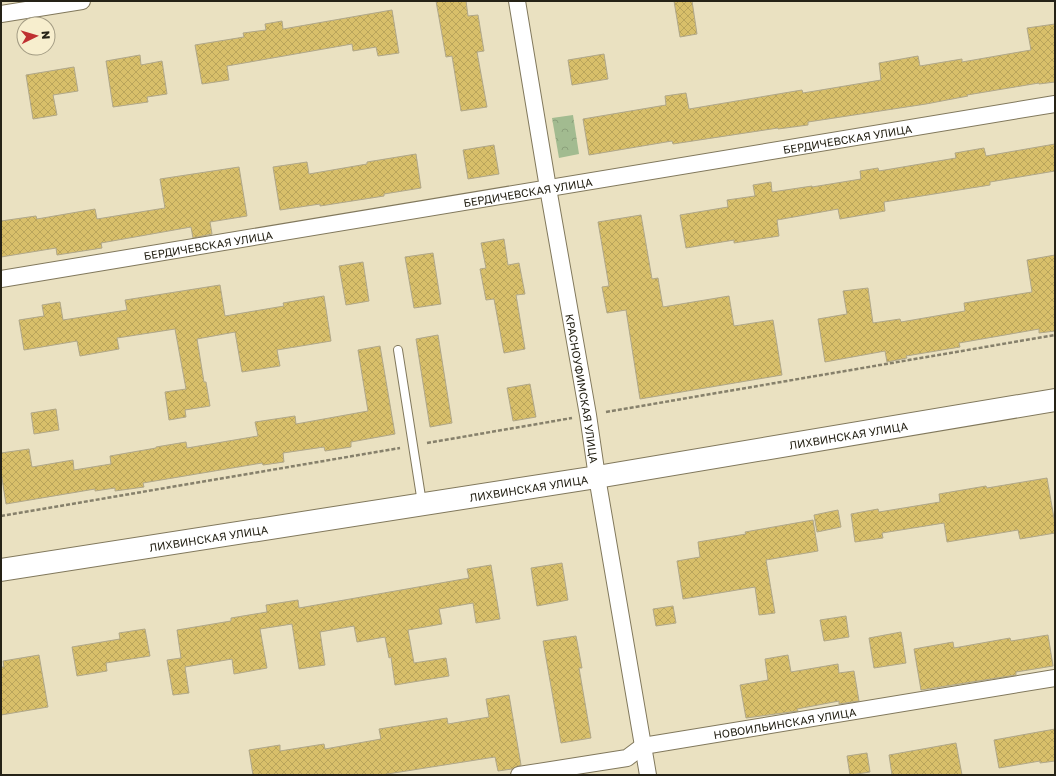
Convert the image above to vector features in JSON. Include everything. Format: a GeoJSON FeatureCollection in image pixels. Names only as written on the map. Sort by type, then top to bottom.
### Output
{"type":"FeatureCollection","features":[{"type":"Feature","properties":{"kind":"main road","name":"ЛИХВИНСКАЯ УЛИЦА"},"geometry":{"type":"LineString","coordinates":[[1,570],[597,477],[1055,400]]}},
{"type":"Feature","properties":{"kind":"street"},"geometry":{"type":"LineString","coordinates":[[1,14],[82,1]]}},
{"type":"Feature","properties":{"kind":"street","name":"КРАСНОУФИМСКАЯ УЛИЦА"},"geometry":{"type":"LineString","coordinates":[[517,1],[648,775]]}},
{"type":"Feature","properties":{"kind":"street","name":"БЕРДИЧЕВСКАЯ УЛИЦА"},"geometry":{"type":"LineString","coordinates":[[1,279],[1055,104]]}},
{"type":"Feature","properties":{"kind":"street","name":"НОВОИЛЬИНСКАЯ УЛИЦА"},"geometry":{"type":"LineString","coordinates":[[518,775],[626,758],[643,746],[1055,678]]}},
{"type":"Feature","properties":{"kind":"lane"},"geometry":{"type":"LineString","coordinates":[[398,350],[422,504]]}},
{"type":"Feature","properties":{"kind":"path"},"geometry":{"type":"LineString","coordinates":[[1,516],[1055,335]]}},
{"type":"Feature","properties":{"kind":"green space"},"geometry":{"type":"Polygon","coordinates":[[[573,115],[579,154],[559,158],[552,118],[573,115]]]}},
{"type":"Feature","properties":{"kind":"building"},"geometry":{"type":"Polygon","coordinates":[[[436,1],[466,1],[468,16],[478,15],[484,51],[477,52],[487,107],[461,111],[452,56],[446,57],[436,1]]]}},
{"type":"Feature","properties":{"kind":"building"},"geometry":{"type":"Polygon","coordinates":[[[674,1],[692,1],[697,34],[680,37],[674,1]]]}},
{"type":"Feature","properties":{"kind":"building"},"geometry":{"type":"Polygon","coordinates":[[[392,10],[399,53],[378,56],[376,47],[353,51],[352,44],[227,66],[229,80],[202,84],[195,45],[244,37],[243,33],[266,30],[265,24],[282,21],[283,29],[392,10]]]}},
{"type":"Feature","properties":{"kind":"building"},"geometry":{"type":"Polygon","coordinates":[[[1055,24],[1055,82],[1039,83],[967,95],[968,96],[926,104],[808,122],[808,125],[778,128],[673,144],[672,141],[589,155],[583,119],[666,105],[665,96],[686,93],[689,109],[802,90],[803,93],[881,80],[879,63],[918,56],[920,66],[962,59],[962,62],[1031,50],[1027,28],[1055,24]]]}},
{"type":"Feature","properties":{"kind":"building"},"geometry":{"type":"Polygon","coordinates":[[[604,54],[608,79],[572,85],[568,60],[604,54]]]}},
{"type":"Feature","properties":{"kind":"building"},"geometry":{"type":"Polygon","coordinates":[[[140,55],[141,65],[162,61],[167,94],[147,97],[148,102],[113,107],[106,61],[140,55]]]}},
{"type":"Feature","properties":{"kind":"building"},"geometry":{"type":"Polygon","coordinates":[[[74,67],[78,91],[53,95],[57,115],[33,119],[26,75],[74,67]]]}},
{"type":"Feature","properties":{"kind":"building"},"geometry":{"type":"Polygon","coordinates":[[[1055,144],[1055,171],[990,182],[990,185],[884,202],[885,211],[840,219],[838,209],[777,220],[779,236],[734,243],[734,240],[686,248],[680,215],[728,207],[727,200],[755,196],[753,185],[771,182],[772,192],[812,187],[861,179],[860,171],[878,168],[879,171],[956,158],[955,153],[984,148],[986,156],[1055,144]]]}},
{"type":"Feature","properties":{"kind":"building"},"geometry":{"type":"Polygon","coordinates":[[[494,145],[499,174],[468,179],[463,150],[494,145]]]}},
{"type":"Feature","properties":{"kind":"building"},"geometry":{"type":"Polygon","coordinates":[[[416,154],[421,188],[384,194],[384,196],[320,206],[320,204],[280,210],[273,167],[307,162],[309,174],[416,154]]]}},
{"type":"Feature","properties":{"kind":"building"},"geometry":{"type":"Polygon","coordinates":[[[239,167],[247,216],[210,222],[212,234],[193,238],[191,227],[101,243],[102,248],[57,255],[56,248],[1,257],[1,221],[36,216],[37,219],[95,209],[97,219],[165,208],[160,179],[239,167]]]}},
{"type":"Feature","properties":{"kind":"building"},"geometry":{"type":"Polygon","coordinates":[[[641,215],[652,279],[658,278],[663,307],[729,296],[734,326],[773,320],[782,375],[640,399],[626,310],[607,313],[602,287],[609,286],[598,222],[641,215]]]}},
{"type":"Feature","properties":{"kind":"building"},"geometry":{"type":"Polygon","coordinates":[[[504,239],[508,265],[519,263],[525,294],[516,295],[525,349],[504,353],[494,299],[486,300],[480,269],[486,268],[481,243],[504,239]]]}},
{"type":"Feature","properties":{"kind":"building"},"geometry":{"type":"Polygon","coordinates":[[[433,253],[441,304],[414,308],[405,257],[433,253]]]}},
{"type":"Feature","properties":{"kind":"building"},"geometry":{"type":"Polygon","coordinates":[[[1055,255],[1055,331],[1039,333],[1039,329],[959,343],[960,347],[906,356],[907,358],[887,362],[885,351],[825,362],[818,319],[847,314],[843,291],[868,288],[873,323],[900,319],[901,322],[965,311],[964,303],[1032,292],[1027,260],[1055,255]]]}},
{"type":"Feature","properties":{"kind":"building"},"geometry":{"type":"Polygon","coordinates":[[[363,262],[369,301],[346,305],[339,266],[363,262]]]}},
{"type":"Feature","properties":{"kind":"building"},"geometry":{"type":"Polygon","coordinates":[[[220,285],[225,316],[284,306],[283,303],[324,296],[331,341],[277,350],[280,366],[242,372],[235,332],[197,339],[204,382],[206,382],[210,406],[185,410],[186,417],[169,420],[165,392],[186,389],[175,329],[117,338],[119,349],[80,356],[77,341],[24,350],[19,320],[44,316],[42,305],[60,302],[63,320],[127,310],[125,300],[220,285]]]}},
{"type":"Feature","properties":{"kind":"building"},"geometry":{"type":"Polygon","coordinates":[[[438,335],[452,423],[430,427],[416,339],[438,335]]]}},
{"type":"Feature","properties":{"kind":"building"},"geometry":{"type":"Polygon","coordinates":[[[380,346],[395,434],[351,442],[351,447],[325,451],[324,447],[283,453],[284,462],[263,465],[262,463],[143,483],[144,487],[115,491],[115,488],[95,491],[95,489],[6,504],[1,472],[1,453],[29,449],[32,467],[73,460],[74,470],[111,464],[110,456],[156,447],[186,442],[187,448],[258,436],[255,422],[295,416],[296,424],[368,411],[358,350],[380,346]]]}},
{"type":"Feature","properties":{"kind":"building"},"geometry":{"type":"Polygon","coordinates":[[[530,384],[536,417],[513,421],[507,388],[530,384]]]}},
{"type":"Feature","properties":{"kind":"building"},"geometry":{"type":"Polygon","coordinates":[[[56,409],[59,430],[34,434],[31,413],[56,409]]]}},
{"type":"Feature","properties":{"kind":"building"},"geometry":{"type":"Polygon","coordinates":[[[1047,478],[1055,524],[1055,533],[1020,539],[1018,530],[947,542],[944,523],[882,533],[883,538],[855,542],[851,514],[878,509],[879,512],[940,502],[939,494],[1047,478]]]}},
{"type":"Feature","properties":{"kind":"building"},"geometry":{"type":"Polygon","coordinates":[[[838,510],[841,527],[817,532],[814,515],[838,510]]]}},
{"type":"Feature","properties":{"kind":"building"},"geometry":{"type":"Polygon","coordinates":[[[813,520],[818,551],[766,560],[775,613],[759,615],[755,587],[683,599],[677,561],[700,557],[698,542],[813,520]]]}},
{"type":"Feature","properties":{"kind":"building"},"geometry":{"type":"Polygon","coordinates":[[[562,563],[568,600],[537,606],[531,568],[562,563]]]}},
{"type":"Feature","properties":{"kind":"building"},"geometry":{"type":"Polygon","coordinates":[[[491,565],[500,619],[476,623],[473,603],[439,609],[442,624],[408,630],[414,663],[446,658],[449,676],[395,685],[391,657],[389,658],[385,637],[357,642],[354,626],[320,632],[325,665],[299,669],[292,624],[260,629],[267,668],[234,674],[232,659],[185,667],[189,693],[173,695],[167,660],[181,658],[177,630],[231,621],[231,618],[267,612],[266,605],[298,600],[299,608],[469,578],[467,569],[491,565]]]}},
{"type":"Feature","properties":{"kind":"building"},"geometry":{"type":"Polygon","coordinates":[[[673,606],[676,623],[656,626],[653,609],[673,606]]]}},
{"type":"Feature","properties":{"kind":"building"},"geometry":{"type":"Polygon","coordinates":[[[846,616],[849,637],[824,641],[820,620],[846,616]]]}},
{"type":"Feature","properties":{"kind":"building"},"geometry":{"type":"Polygon","coordinates":[[[145,629],[150,656],[106,663],[107,671],[77,676],[72,647],[120,639],[119,633],[145,629]]]}},
{"type":"Feature","properties":{"kind":"building"},"geometry":{"type":"Polygon","coordinates":[[[901,632],[906,663],[874,668],[869,638],[901,632]]]}},
{"type":"Feature","properties":{"kind":"building"},"geometry":{"type":"Polygon","coordinates":[[[1048,635],[1053,666],[1016,672],[1016,675],[921,690],[914,649],[953,642],[954,648],[1010,638],[1011,641],[1048,635]]]}},
{"type":"Feature","properties":{"kind":"building"},"geometry":{"type":"Polygon","coordinates":[[[576,636],[582,668],[579,668],[591,738],[561,743],[543,641],[576,636]]]}},
{"type":"Feature","properties":{"kind":"building"},"geometry":{"type":"Polygon","coordinates":[[[39,655],[48,707],[1,715],[1,667],[4,667],[3,661],[39,655]]]}},
{"type":"Feature","properties":{"kind":"building"},"geometry":{"type":"Polygon","coordinates":[[[788,655],[791,672],[838,664],[839,673],[854,671],[859,701],[839,704],[839,701],[797,709],[798,711],[746,718],[740,685],[768,680],[765,659],[788,655]]]}},
{"type":"Feature","properties":{"kind":"building"},"geometry":{"type":"Polygon","coordinates":[[[509,695],[521,765],[512,769],[498,771],[495,757],[381,775],[253,775],[249,750],[280,745],[280,751],[324,744],[325,749],[381,739],[379,729],[447,718],[448,724],[489,717],[486,699],[509,695]]]}},
{"type":"Feature","properties":{"kind":"building"},"geometry":{"type":"Polygon","coordinates":[[[1055,729],[1055,761],[1040,763],[1040,761],[999,768],[994,740],[1055,729]]]}},
{"type":"Feature","properties":{"kind":"building"},"geometry":{"type":"Polygon","coordinates":[[[956,743],[962,775],[892,775],[889,755],[956,743]]]}},
{"type":"Feature","properties":{"kind":"building"},"geometry":{"type":"Polygon","coordinates":[[[867,753],[870,772],[850,775],[847,756],[867,753]]]}}]}
